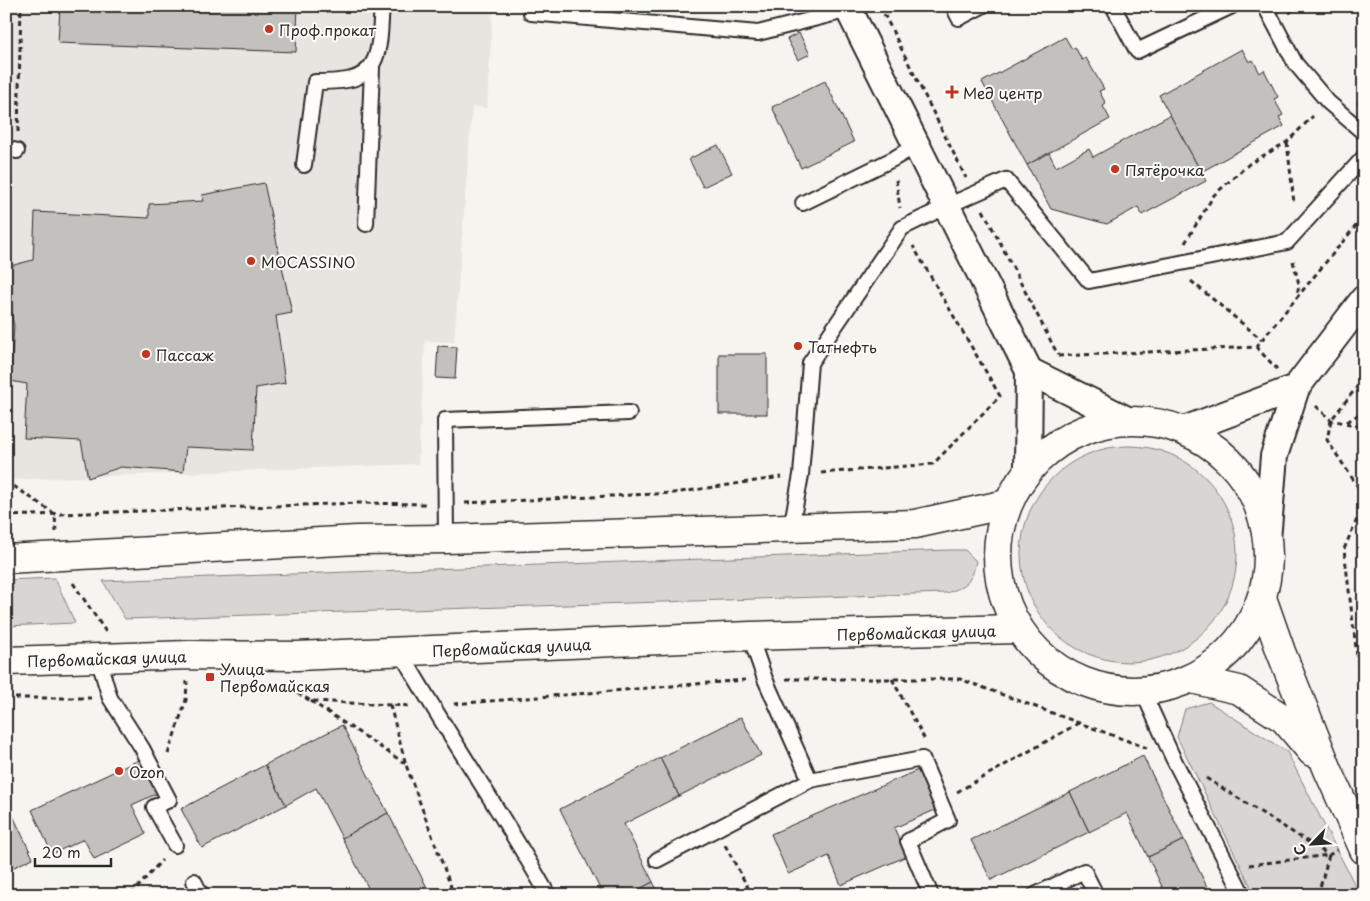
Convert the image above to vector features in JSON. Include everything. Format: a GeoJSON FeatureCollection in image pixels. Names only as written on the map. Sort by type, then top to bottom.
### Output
{"type":"FeatureCollection","features":[{"type":"Feature","properties":{"kind":"main road"},"geometry":{"type":"LineString","coordinates":[[1127,420],[1156,422],[1184,430],[1210,445],[1233,465],[1248,486],[1260,508],[1267,540],[1268,569],[1262,598],[1248,628],[1228,653],[1192,678],[1168,688],[1143,692],[1101,688],[1076,680],[1054,667],[1034,650],[1017,629],[1001,592],[997,550],[1007,504],[1028,468],[1049,448],[1073,434],[1099,424],[1127,420]]}},
{"type":"Feature","properties":{"kind":"main road"},"geometry":{"type":"LineString","coordinates":[[6,559],[357,540],[446,539],[915,524],[1007,504]]}},
{"type":"Feature","properties":{"kind":"main road"},"geometry":{"type":"LineString","coordinates":[[1262,598],[1281,652],[1328,770],[1361,844]]}},
{"type":"Feature","properties":{"kind":"main road","name":"Первомайская улица"},"geometry":{"type":"LineString","coordinates":[[6,661],[190,655],[297,656],[750,636],[1017,629]]}},
{"type":"Feature","properties":{"kind":"main road"},"geometry":{"type":"LineString","coordinates":[[1192,678],[1239,690],[1284,719],[1328,770]]}},
{"type":"Feature","properties":{"kind":"street"},"geometry":{"type":"LineString","coordinates":[[852,8],[916,145],[1028,371],[1028,468]]}},
{"type":"Feature","properties":{"kind":"street"},"geometry":{"type":"LineString","coordinates":[[1267,540],[1274,456],[1296,388],[1364,299]]}},
{"type":"Feature","properties":{"kind":"street"},"geometry":{"type":"LineString","coordinates":[[1028,371],[1127,420]]}},
{"type":"Feature","properties":{"kind":"street"},"geometry":{"type":"LineString","coordinates":[[1184,430],[1296,388]]}},
{"type":"Feature","properties":{"kind":"lane"},"geometry":{"type":"LineString","coordinates":[[366,224],[372,68],[377,56],[382,6]]}},
{"type":"Feature","properties":{"kind":"lane"},"geometry":{"type":"LineString","coordinates":[[953,6],[959,18],[982,6]]}},
{"type":"Feature","properties":{"kind":"lane"},"geometry":{"type":"LineString","coordinates":[[1112,6],[1138,52],[1232,6]]}},
{"type":"Feature","properties":{"kind":"lane"},"geometry":{"type":"LineString","coordinates":[[1266,6],[1295,63],[1329,102],[1364,133]]}},
{"type":"Feature","properties":{"kind":"lane"},"geometry":{"type":"LineString","coordinates":[[531,13],[758,33],[852,8]]}},
{"type":"Feature","properties":{"kind":"lane"},"geometry":{"type":"LineString","coordinates":[[304,164],[315,82],[347,80],[358,77],[372,68]]}},
{"type":"Feature","properties":{"kind":"lane"},"geometry":{"type":"LineString","coordinates":[[803,203],[893,159],[916,145]]}},
{"type":"Feature","properties":{"kind":"lane"},"geometry":{"type":"LineString","coordinates":[[791,528],[801,475],[810,364],[902,228],[1006,180],[1089,281],[1287,242],[1364,157]]}},
{"type":"Feature","properties":{"kind":"lane"},"geometry":{"type":"LineString","coordinates":[[446,539],[445,420],[629,413]]}},
{"type":"Feature","properties":{"kind":"lane"},"geometry":{"type":"LineString","coordinates":[[750,636],[765,679],[810,780]]}},
{"type":"Feature","properties":{"kind":"lane"},"geometry":{"type":"LineString","coordinates":[[400,651],[431,706],[530,862],[548,895]]}},
{"type":"Feature","properties":{"kind":"lane"},"geometry":{"type":"LineString","coordinates":[[98,658],[110,698],[142,748],[168,800],[154,807],[175,845]]}},
{"type":"Feature","properties":{"kind":"lane"},"geometry":{"type":"LineString","coordinates":[[1143,692],[1173,758],[1243,895]]}},
{"type":"Feature","properties":{"kind":"lane"},"geometry":{"type":"LineString","coordinates":[[656,860],[810,780],[922,759],[948,820],[908,841],[931,895]]}},
{"type":"Feature","properties":{"kind":"lane"},"geometry":{"type":"LineString","coordinates":[[1035,895],[1084,871],[1096,895]]}},
{"type":"Feature","properties":{"kind":"lane"},"geometry":{"type":"LineString","coordinates":[[194,881],[201,895]]}},
{"type":"Feature","properties":{"kind":"path"},"geometry":{"type":"LineString","coordinates":[[12,149],[21,6]]}},
{"type":"Feature","properties":{"kind":"path"},"geometry":{"type":"LineString","coordinates":[[1357,6],[1364,11]]}},
{"type":"Feature","properties":{"kind":"path"},"geometry":{"type":"LineString","coordinates":[[1262,340],[1172,265],[1214,195],[1249,164],[1287,142],[1329,102]]}},
{"type":"Feature","properties":{"kind":"path"},"geometry":{"type":"LineString","coordinates":[[1287,142],[1295,207],[1287,242],[1299,284],[1296,297]]}},
{"type":"Feature","properties":{"kind":"path"},"geometry":{"type":"LineString","coordinates":[[893,159],[902,228],[1000,396]]}},
{"type":"Feature","properties":{"kind":"path"},"geometry":{"type":"LineString","coordinates":[[6,172],[11,173]]}},
{"type":"Feature","properties":{"kind":"path"},"geometry":{"type":"LineString","coordinates":[[6,516],[358,503],[445,504],[674,493],[801,475],[933,464],[1000,396],[1028,371],[1059,356],[1256,347],[1364,216]]}},
{"type":"Feature","properties":{"kind":"path"},"geometry":{"type":"LineString","coordinates":[[1256,347],[1331,420],[1364,427]]}},
{"type":"Feature","properties":{"kind":"path"},"geometry":{"type":"LineString","coordinates":[[1364,378],[1331,420],[1327,440],[1364,496]]}},
{"type":"Feature","properties":{"kind":"path"},"geometry":{"type":"LineString","coordinates":[[1346,423],[1364,411]]}},
{"type":"Feature","properties":{"kind":"path"},"geometry":{"type":"LineString","coordinates":[[1364,503],[1344,550],[1359,674],[1364,685]]}},
{"type":"Feature","properties":{"kind":"path"},"geometry":{"type":"LineString","coordinates":[[159,781],[186,700],[188,675]]}},
{"type":"Feature","properties":{"kind":"path"},"geometry":{"type":"LineString","coordinates":[[311,701],[431,706],[765,679],[960,679],[1173,758],[1329,855]]}},
{"type":"Feature","properties":{"kind":"path"},"geometry":{"type":"LineString","coordinates":[[892,679],[925,741]]}},
{"type":"Feature","properties":{"kind":"path"},"geometry":{"type":"LineString","coordinates":[[278,682],[311,701],[406,765]]}},
{"type":"Feature","properties":{"kind":"path"},"geometry":{"type":"LineString","coordinates":[[6,698],[110,698]]}},
{"type":"Feature","properties":{"kind":"path"},"geometry":{"type":"LineString","coordinates":[[390,705],[406,765],[454,895]]}},
{"type":"Feature","properties":{"kind":"path"},"geometry":{"type":"LineString","coordinates":[[954,794],[1079,723]]}},
{"type":"Feature","properties":{"kind":"path"},"geometry":{"type":"LineString","coordinates":[[716,829],[752,895]]}},
{"type":"Feature","properties":{"kind":"path"},"geometry":{"type":"LineString","coordinates":[[1230,868],[1329,855],[1361,844]]}},
{"type":"Feature","properties":{"kind":"path"},"geometry":{"type":"LineString","coordinates":[[131,895],[175,845]]}},
{"type":"Feature","properties":{"kind":"path"},"geometry":{"type":"LineString","coordinates":[[1318,895],[1329,855]]}},
{"type":"Feature","properties":{"kind":"shaded area"},"geometry":{"type":"Polygon","coordinates":[[[6,6],[493,6],[487,108],[472,107],[454,342],[425,341],[418,464],[6,480],[6,6]]]}},
{"type":"Feature","properties":{"kind":"shaded area"},"geometry":{"type":"Polygon","coordinates":[[[1129,446],[1150,448],[1170,454],[1189,464],[1205,478],[1219,494],[1229,513],[1235,533],[1237,554],[1235,575],[1229,595],[1219,614],[1205,630],[1189,644],[1170,654],[1150,660],[1129,662],[1108,660],[1088,654],[1069,644],[1053,630],[1039,614],[1029,595],[1023,575],[1021,554],[1023,533],[1029,513],[1039,494],[1053,478],[1069,464],[1088,454],[1108,448],[1129,446]]]}},
{"type":"Feature","properties":{"kind":"shaded area"},"geometry":{"type":"Polygon","coordinates":[[[965,550],[976,561],[967,583],[946,593],[125,619],[103,581],[965,550]]]}},
{"type":"Feature","properties":{"kind":"shaded area"},"geometry":{"type":"Polygon","coordinates":[[[55,578],[75,623],[6,626],[6,580],[55,578]]]}},
{"type":"Feature","properties":{"kind":"shaded area"},"geometry":{"type":"Polygon","coordinates":[[[1209,702],[1287,752],[1360,895],[1255,895],[1177,737],[1185,709],[1209,702]]]}},
{"type":"Feature","properties":{"kind":"building"},"geometry":{"type":"Polygon","coordinates":[[[60,6],[298,6],[296,52],[58,43],[60,6]]]}},
{"type":"Feature","properties":{"kind":"building"},"geometry":{"type":"Polygon","coordinates":[[[799,33],[810,54],[798,60],[787,39],[799,33]]]}},
{"type":"Feature","properties":{"kind":"building"},"geometry":{"type":"Polygon","coordinates":[[[1065,37],[1072,49],[1075,47],[1082,60],[1086,58],[1104,89],[1099,91],[1106,104],[1103,106],[1110,119],[1027,165],[982,82],[1065,37]]]}},
{"type":"Feature","properties":{"kind":"building"},"geometry":{"type":"Polygon","coordinates":[[[1242,49],[1249,62],[1253,60],[1260,73],[1264,70],[1278,97],[1274,99],[1283,115],[1279,117],[1284,126],[1201,172],[1159,95],[1242,49]]]}},
{"type":"Feature","properties":{"kind":"building"},"geometry":{"type":"Polygon","coordinates":[[[825,81],[854,142],[801,168],[772,107],[825,81]]]}},
{"type":"Feature","properties":{"kind":"building","name":"Пятёрочка"},"geometry":{"type":"Polygon","coordinates":[[[1170,115],[1206,181],[1142,215],[1138,207],[1107,224],[1051,209],[1027,165],[1049,153],[1056,167],[1089,149],[1093,157],[1170,115]]]}},
{"type":"Feature","properties":{"kind":"building"},"geometry":{"type":"Polygon","coordinates":[[[718,145],[732,173],[703,187],[689,159],[718,145]]]}},
{"type":"Feature","properties":{"kind":"building","name":"Пассаж"},"geometry":{"type":"Polygon","coordinates":[[[264,183],[292,313],[276,316],[285,383],[256,388],[253,450],[186,447],[183,472],[121,467],[88,478],[81,441],[24,438],[27,384],[10,381],[14,326],[6,293],[6,267],[33,260],[35,212],[149,218],[149,204],[203,201],[202,195],[264,183]]]}},
{"type":"Feature","properties":{"kind":"building"},"geometry":{"type":"Polygon","coordinates":[[[438,346],[457,347],[455,379],[436,378],[438,346]]]}},
{"type":"Feature","properties":{"kind":"building"},"geometry":{"type":"Polygon","coordinates":[[[719,354],[767,354],[767,414],[719,414],[719,354]]]}},
{"type":"Feature","properties":{"kind":"building"},"geometry":{"type":"Polygon","coordinates":[[[741,717],[761,755],[679,796],[660,758],[741,717]]]}},
{"type":"Feature","properties":{"kind":"building"},"geometry":{"type":"Polygon","coordinates":[[[342,725],[388,813],[342,838],[316,788],[286,805],[265,765],[342,725]]]}},
{"type":"Feature","properties":{"kind":"building"},"geometry":{"type":"Polygon","coordinates":[[[1143,756],[1184,840],[1148,857],[1127,813],[1089,832],[1070,792],[1143,756]]]}},
{"type":"Feature","properties":{"kind":"building"},"geometry":{"type":"Polygon","coordinates":[[[143,758],[160,792],[132,805],[146,834],[94,859],[84,839],[52,854],[32,810],[143,758]]]}},
{"type":"Feature","properties":{"kind":"building"},"geometry":{"type":"Polygon","coordinates":[[[660,758],[679,796],[624,824],[653,882],[628,895],[603,895],[560,809],[660,758]]]}},
{"type":"Feature","properties":{"kind":"building"},"geometry":{"type":"Polygon","coordinates":[[[265,765],[286,805],[202,848],[181,809],[265,765]]]}},
{"type":"Feature","properties":{"kind":"building"},"geometry":{"type":"Polygon","coordinates":[[[918,770],[935,810],[894,828],[907,856],[841,885],[829,856],[788,874],[771,834],[918,770]]]}},
{"type":"Feature","properties":{"kind":"building"},"geometry":{"type":"Polygon","coordinates":[[[1070,792],[1089,832],[991,880],[971,840],[1070,792]]]}},
{"type":"Feature","properties":{"kind":"building"},"geometry":{"type":"Polygon","coordinates":[[[6,801],[33,858],[6,871],[6,801]]]}},
{"type":"Feature","properties":{"kind":"building"},"geometry":{"type":"Polygon","coordinates":[[[388,813],[431,895],[372,895],[342,838],[388,813]]]}},
{"type":"Feature","properties":{"kind":"building"},"geometry":{"type":"Polygon","coordinates":[[[1184,840],[1211,895],[1166,895],[1148,857],[1184,840]]]}},
{"type":"Feature","properties":{"kind":"building"},"geometry":{"type":"Polygon","coordinates":[[[653,882],[660,895],[628,895],[653,882]]]}},
{"type":"Feature","properties":{"kind":"place","name":"Проф.прокат"},"geometry":{"type":"Point","coordinates":[269,29]}},
{"type":"Feature","properties":{"kind":"place","name":"Мед центр"},"geometry":{"type":"Point","coordinates":[952,92]}},
{"type":"Feature","properties":{"kind":"place","name":"Пятёрочка"},"geometry":{"type":"Point","coordinates":[1115,169]}},
{"type":"Feature","properties":{"kind":"place","name":"MOCASSINO"},"geometry":{"type":"Point","coordinates":[251,261]}},
{"type":"Feature","properties":{"kind":"place","name":"Татнефть"},"geometry":{"type":"Point","coordinates":[798,346]}},
{"type":"Feature","properties":{"kind":"place","name":"Пассаж"},"geometry":{"type":"Point","coordinates":[146,354]}},
{"type":"Feature","properties":{"kind":"place","name":"Улица Первомайская"},"geometry":{"type":"Point","coordinates":[210,677]}},
{"type":"Feature","properties":{"kind":"place","name":"Ozon"},"geometry":{"type":"Point","coordinates":[119,771]}}]}
